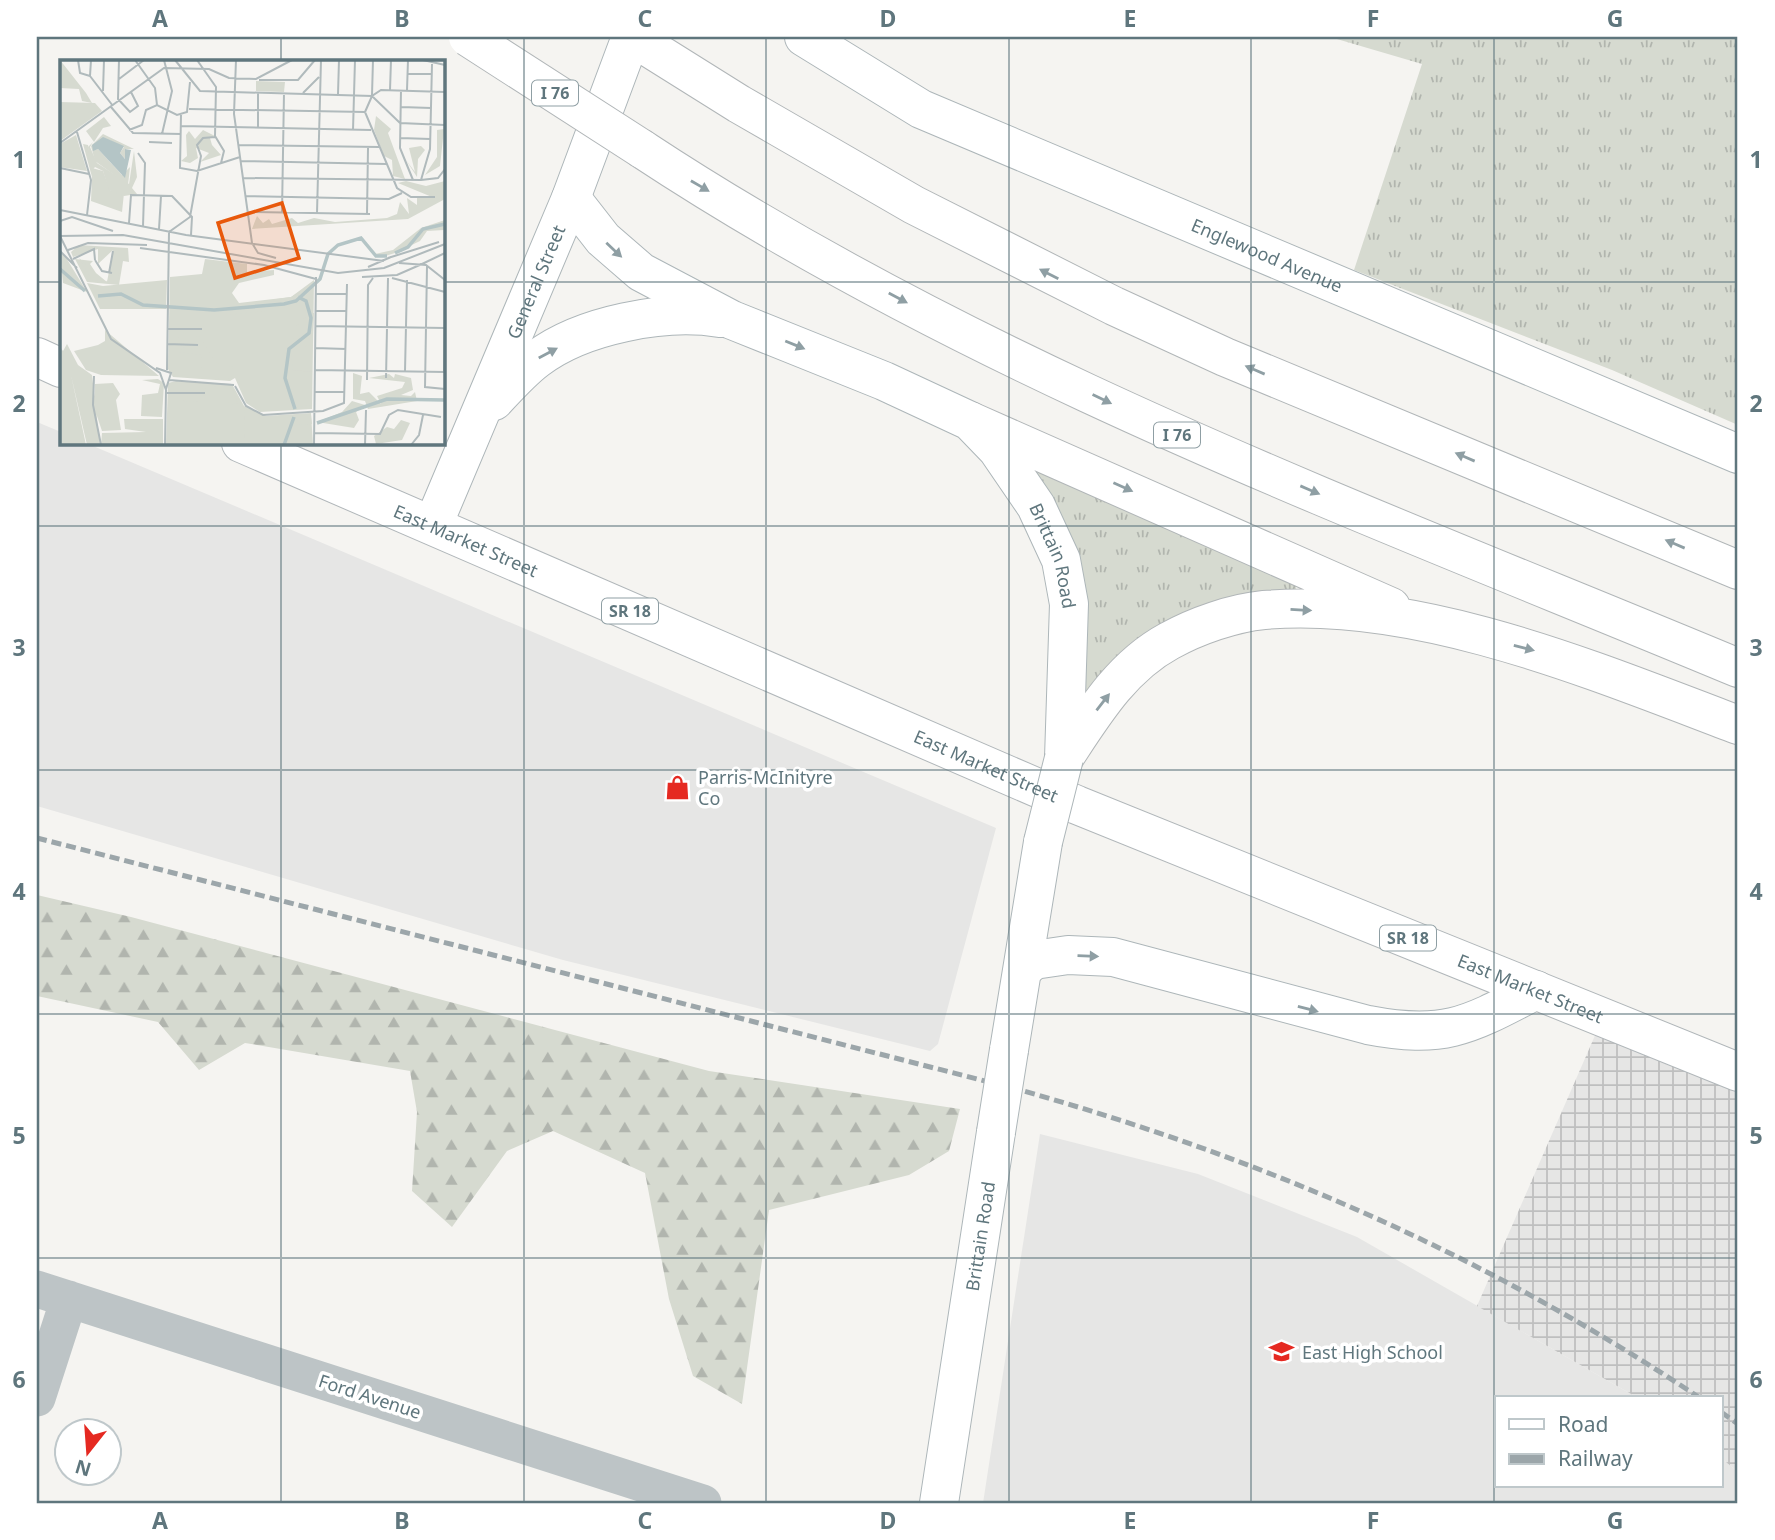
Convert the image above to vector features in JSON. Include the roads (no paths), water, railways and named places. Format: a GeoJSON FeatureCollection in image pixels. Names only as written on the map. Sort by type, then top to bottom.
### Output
{"type":"FeatureCollection","features":[{"type":"Feature","properties":{"kind":"main road","name":"I 76"},"geometry":{"type":"LineString","coordinates":[[468,37],[642,149],[824,258],[955,328],[1172,433],[1738,668]]}},
{"type":"Feature","properties":{"kind":"main road"},"geometry":{"type":"LineString","coordinates":[[632,37],[914,205],[1114,306],[1225,357],[1738,570]]}},
{"type":"Feature","properties":{"kind":"main road","name":"General Street"},"geometry":{"type":"LineString","coordinates":[[433,525],[570,198],[632,37]]}},
{"type":"Feature","properties":{"kind":"main road","name":"Englewood Avenue"},"geometry":{"type":"LineString","coordinates":[[804,37],[921,109],[1738,454]]}},
{"type":"Feature","properties":{"kind":"main road"},"geometry":{"type":"LineString","coordinates":[[570,198],[603,239],[641,272],[732,320]]}},
{"type":"Feature","properties":{"kind":"main road"},"geometry":{"type":"LineString","coordinates":[[480,415],[538,358],[602,329],[675,315],[732,320]]}},
{"type":"Feature","properties":{"kind":"main road","name":"Brittain Road"},"geometry":{"type":"LineString","coordinates":[[732,320],[884,381],[970,421],[997,449],[1036,506],[1061,560],[1069,604],[1064,758],[1043,842],[939,1503]]}},
{"type":"Feature","properties":{"kind":"main road"},"geometry":{"type":"LineString","coordinates":[[37,357],[60,368]]}},
{"type":"Feature","properties":{"kind":"main road"},"geometry":{"type":"LineString","coordinates":[[970,421],[1432,625]]}},
{"type":"Feature","properties":{"kind":"main road","name":"East Market Street"},"geometry":{"type":"LineString","coordinates":[[243,444],[1077,805],[1738,1072]]}},
{"type":"Feature","properties":{"kind":"main road"},"geometry":{"type":"LineString","coordinates":[[1064,758],[1102,701],[1131,669],[1167,642],[1201,626],[1261,610],[1362,613],[1432,625],[1537,651],[1738,725]]}},
{"type":"Feature","properties":{"kind":"main road"},"geometry":{"type":"LineString","coordinates":[[1023,969],[1034,960],[1068,955],[1112,957],[1402,1032],[1439,1031],[1472,1023],[1536,990]]}},
{"type":"Feature","properties":{"kind":"street"},"geometry":{"type":"LineString","coordinates":[[37,1398],[53,1294]]}},
{"type":"Feature","properties":{"kind":"street","name":"Ford Avenue"},"geometry":{"type":"LineString","coordinates":[[53,1294],[703,1503]]}},
{"type":"Feature","properties":{"kind":"railway"},"geometry":{"type":"LineString","coordinates":[[37,838],[1020,1090],[1112,1117],[1287,1181],[1456,1256],[1538,1299],[1697,1396]]}},
{"type":"Feature","properties":{"kind":"railway"},"geometry":{"type":"LineString","coordinates":[[1722,1413],[1738,1424]]}},
{"type":"Feature","properties":{"kind":"place","name":"Parris-McInityre Co"},"geometry":{"type":"Point","coordinates":[678,787]}},
{"type":"Feature","properties":{"kind":"place","name":"East High School"},"geometry":{"type":"Point","coordinates":[1282,1352]}}]}
